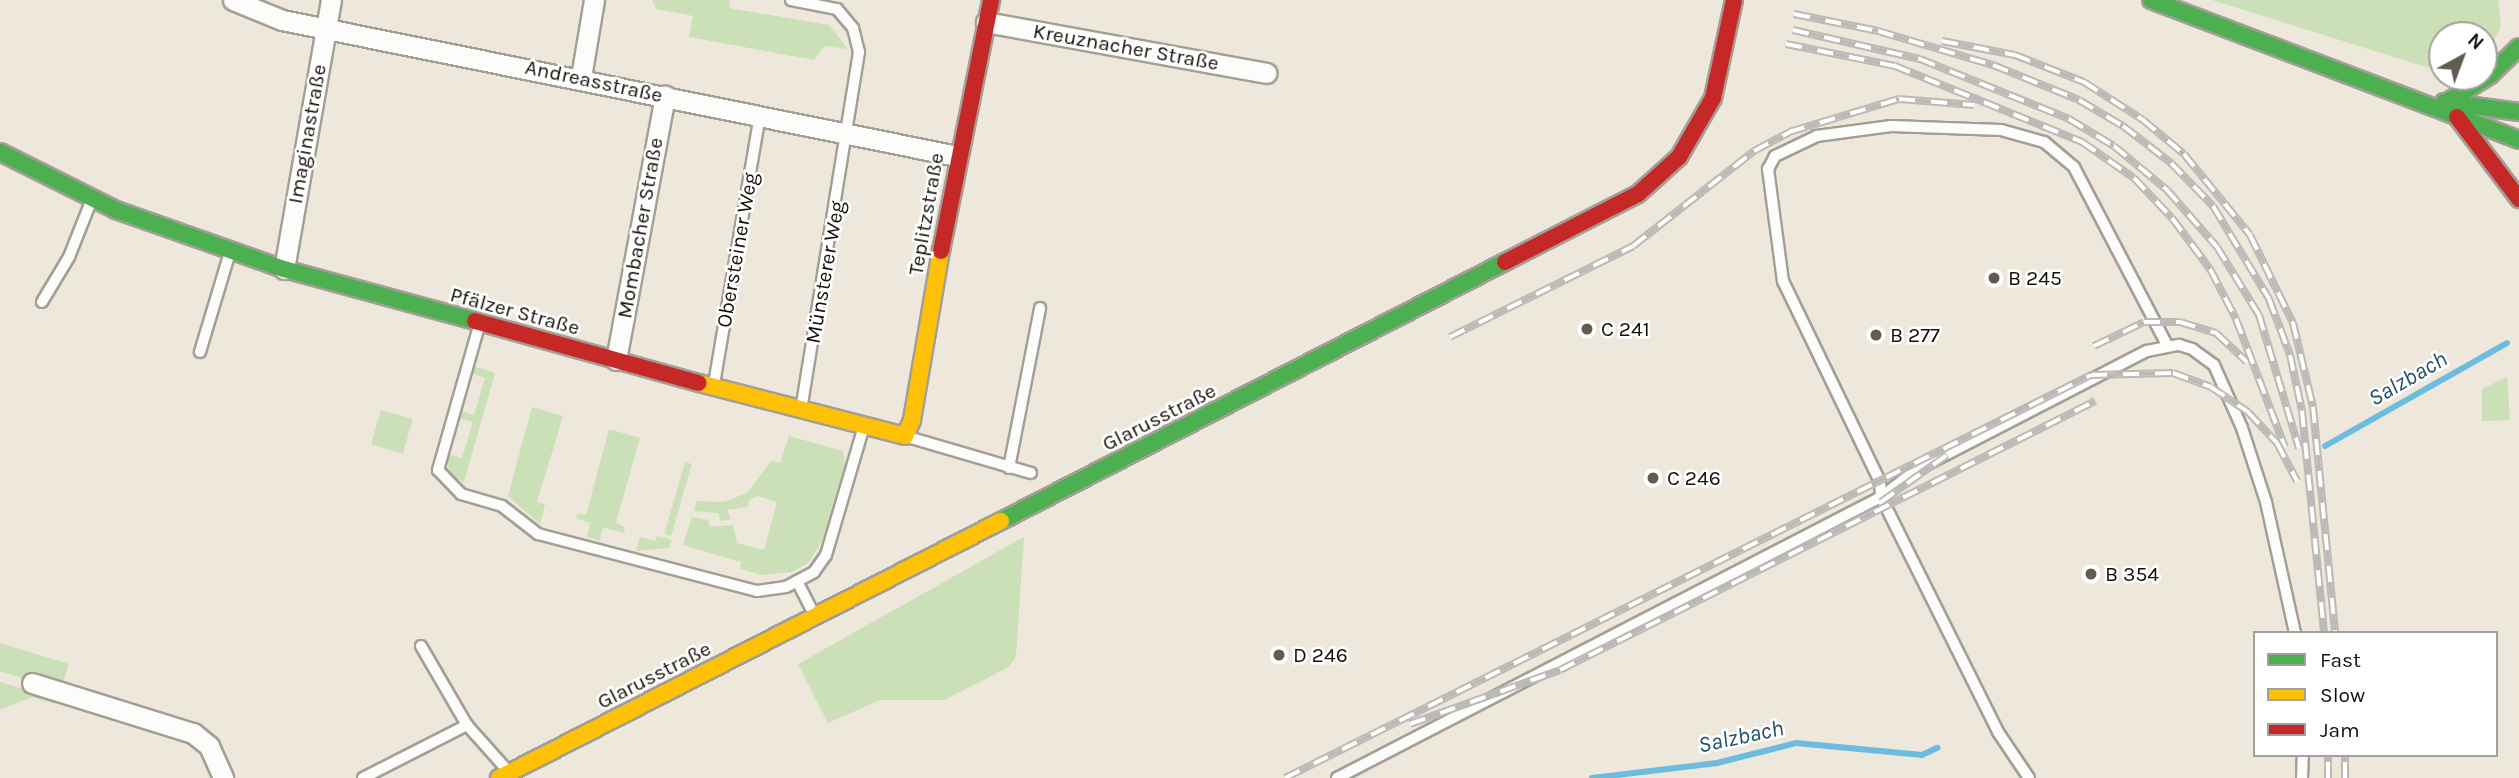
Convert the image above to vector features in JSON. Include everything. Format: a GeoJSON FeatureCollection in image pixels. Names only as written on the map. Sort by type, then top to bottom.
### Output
{"type":"FeatureCollection","features":[{"type":"Feature","properties":{"kind":"street","name":"Andreasstraße"},"geometry":{"type":"LineString","coordinates":[[233,0],[282,20],[581,77],[957,156]]}},
{"type":"Feature","properties":{"kind":"street","name":"Imaginastraße"},"geometry":{"type":"LineString","coordinates":[[284,269],[331,0]]}},
{"type":"Feature","properties":{"kind":"street"},"geometry":{"type":"LineString","coordinates":[[581,77],[594,0]]}},
{"type":"Feature","properties":{"kind":"street","name":"Teplitzstraße"},"geometry":{"type":"LineString","coordinates":[[905,436],[957,156],[990,0]]}},
{"type":"Feature","properties":{"kind":"street","name":"Glarusstraße"},"geometry":{"type":"LineString","coordinates":[[504,775],[1638,194],[1679,158],[1697,132],[1713,99],[1734,0]]}},
{"type":"Feature","properties":{"kind":"street"},"geometry":{"type":"LineString","coordinates":[[2151,0],[2424,101],[2519,140]]}},
{"type":"Feature","properties":{"kind":"street","name":"Kreuznacher Straße"},"geometry":{"type":"LineString","coordinates":[[986,22],[1266,72]]}},
{"type":"Feature","properties":{"kind":"street"},"geometry":{"type":"LineString","coordinates":[[2447,102],[2490,75],[2519,47]]}},
{"type":"Feature","properties":{"kind":"street","name":"Mombacher Straße"},"geometry":{"type":"LineString","coordinates":[[616,360],[665,96]]}},
{"type":"Feature","properties":{"kind":"street"},"geometry":{"type":"LineString","coordinates":[[2424,101],[2519,112]]}},
{"type":"Feature","properties":{"kind":"street"},"geometry":{"type":"LineString","coordinates":[[2458,117],[2519,199]]}},
{"type":"Feature","properties":{"kind":"street","name":"Pfälzer Straße"},"geometry":{"type":"LineString","coordinates":[[0,152],[93,199],[284,269],[714,385],[863,429],[905,436]]}},
{"type":"Feature","properties":{"kind":"street"},"geometry":{"type":"LineString","coordinates":[[32,683],[199,736],[222,778]]}},
{"type":"Feature","properties":{"kind":"lane","name":"Münsterer Weg"},"geometry":{"type":"LineString","coordinates":[[791,0],[837,9],[853,28],[859,52],[849,134],[800,410]]}},
{"type":"Feature","properties":{"kind":"lane"},"geometry":{"type":"LineString","coordinates":[[2195,0],[2200,18]]}},
{"type":"Feature","properties":{"kind":"lane","name":"Obersteiner Weg"},"geometry":{"type":"LineString","coordinates":[[714,385],[760,116]]}},
{"type":"Feature","properties":{"kind":"lane"},"geometry":{"type":"LineString","coordinates":[[2029,778],[1998,732],[1881,498],[1880,482],[1783,281],[1769,198],[1768,169],[1775,156],[1817,136],[1891,126],[2001,130],[2044,142],[2074,167],[2167,345]]}},
{"type":"Feature","properties":{"kind":"lane"},"geometry":{"type":"LineString","coordinates":[[42,302],[69,257],[93,199]]}},
{"type":"Feature","properties":{"kind":"lane"},"geometry":{"type":"LineString","coordinates":[[200,352],[230,250]]}},
{"type":"Feature","properties":{"kind":"lane"},"geometry":{"type":"LineString","coordinates":[[1009,468],[1040,308]]}},
{"type":"Feature","properties":{"kind":"lane"},"geometry":{"type":"LineString","coordinates":[[480,323],[437,462],[449,486],[508,509],[538,534],[757,590],[775,590],[814,572],[826,555],[863,429]]}},
{"type":"Feature","properties":{"kind":"lane"},"geometry":{"type":"LineString","coordinates":[[1337,778],[1881,498],[1916,470],[2147,351],[2167,345],[2179,345],[2204,355],[2232,400],[2266,502],[2295,631]]}},
{"type":"Feature","properties":{"kind":"lane","name":"Pfälzer Straße"},"geometry":{"type":"LineString","coordinates":[[905,436],[1031,473]]}},
{"type":"Feature","properties":{"kind":"lane"},"geometry":{"type":"LineString","coordinates":[[797,581],[815,617]]}},
{"type":"Feature","properties":{"kind":"lane"},"geometry":{"type":"LineString","coordinates":[[421,646],[467,725],[504,775]]}},
{"type":"Feature","properties":{"kind":"lane"},"geometry":{"type":"LineString","coordinates":[[363,778],[467,725]]}},
{"type":"Feature","properties":{"kind":"lane"},"geometry":{"type":"LineString","coordinates":[[2302,778],[2303,757]]}},
{"type":"Feature","properties":{"kind":"green space"},"geometry":{"type":"Polygon","coordinates":[[[652,0],[730,0],[729,8],[829,25],[848,49],[825,46],[814,60],[689,37],[693,16],[656,9],[652,0]]]}},
{"type":"Feature","properties":{"kind":"green space"},"geometry":{"type":"Polygon","coordinates":[[[2212,0],[2498,0],[2501,26],[2498,32],[2498,21],[2428,21],[2428,68],[2212,0]]]}},
{"type":"Feature","properties":{"kind":"green space"},"geometry":{"type":"Polygon","coordinates":[[[473,366],[495,373],[464,482],[451,476],[447,461],[449,454],[462,458],[473,422],[459,418],[461,411],[474,415],[485,378],[471,373],[473,366]]]}},
{"type":"Feature","properties":{"kind":"green space"},"geometry":{"type":"Polygon","coordinates":[[[2507,377],[2510,420],[2482,421],[2482,389],[2507,377]]]}},
{"type":"Feature","properties":{"kind":"green space"},"geometry":{"type":"Polygon","coordinates":[[[532,407],[563,416],[537,502],[545,504],[540,524],[508,496],[532,407]]]}},
{"type":"Feature","properties":{"kind":"green space"},"geometry":{"type":"Polygon","coordinates":[[[381,410],[413,419],[403,454],[371,445],[381,410]]]}},
{"type":"Feature","properties":{"kind":"green space"},"geometry":{"type":"Polygon","coordinates":[[[609,429],[640,438],[616,523],[625,527],[624,533],[603,527],[600,541],[587,537],[590,523],[576,518],[577,513],[586,515],[609,429]]]}},
{"type":"Feature","properties":{"kind":"green space"},"geometry":{"type":"Polygon","coordinates":[[[789,436],[843,451],[845,464],[822,541],[808,563],[792,572],[762,575],[740,569],[741,562],[683,545],[692,517],[708,520],[710,527],[733,525],[737,543],[764,550],[777,502],[757,496],[749,500],[748,507],[727,510],[731,519],[721,521],[718,513],[694,511],[697,501],[724,502],[747,493],[771,461],[780,463],[789,436]]]}},
{"type":"Feature","properties":{"kind":"green space"},"geometry":{"type":"Polygon","coordinates":[[[685,462],[692,464],[671,536],[664,534],[685,462]]]}},
{"type":"Feature","properties":{"kind":"green space"},"geometry":{"type":"Polygon","coordinates":[[[657,536],[672,540],[669,548],[636,551],[640,537],[655,541],[657,536]]]}},
{"type":"Feature","properties":{"kind":"green space"},"geometry":{"type":"Polygon","coordinates":[[[1024,537],[1016,656],[1009,667],[944,700],[880,700],[828,723],[798,664],[1024,537]]]}},
{"type":"Feature","properties":{"kind":"green space"},"geometry":{"type":"Polygon","coordinates":[[[0,643],[69,664],[61,690],[0,671],[0,643]]]}},
{"type":"Feature","properties":{"kind":"green space"},"geometry":{"type":"Polygon","coordinates":[[[0,682],[57,699],[55,704],[32,697],[0,710],[0,682]]]}},
{"type":"Feature","properties":{"kind":"waterway","name":"Salzbach"},"geometry":{"type":"LineString","coordinates":[[2325,446],[2507,343]]}},
{"type":"Feature","properties":{"kind":"waterway","name":"Salzbach"},"geometry":{"type":"LineString","coordinates":[[1592,778],[1717,763],[1796,743],[1922,755],[1937,748]]}},
{"type":"Feature","properties":{"kind":"railway"},"geometry":{"type":"LineString","coordinates":[[1794,14],[1878,31],[1993,65],[2079,100],[2123,126],[2171,163],[2213,206],[2269,299],[2290,355],[2302,411],[2324,631]]}},
{"type":"Feature","properties":{"kind":"railway"},"geometry":{"type":"LineString","coordinates":[[1793,30],[1920,59],[2069,119],[2114,146],[2167,190],[2217,247],[2259,315],[2299,448]]}},
{"type":"Feature","properties":{"kind":"railway"},"geometry":{"type":"LineString","coordinates":[[1942,41],[2015,55],[2084,82],[2143,120],[2184,154],[2250,235],[2293,323],[2313,407],[2335,631]]}},
{"type":"Feature","properties":{"kind":"railway"},"geometry":{"type":"LineString","coordinates":[[1786,44],[1895,66],[2082,142],[2134,178],[2172,218],[2210,269],[2236,319],[2285,447]]}},
{"type":"Feature","properties":{"kind":"railway"},"geometry":{"type":"LineString","coordinates":[[1450,337],[1633,246],[1754,151],[1789,132],[1899,99],[1974,105]]}},
{"type":"Feature","properties":{"kind":"railway"},"geometry":{"type":"LineString","coordinates":[[2094,346],[2144,322],[2180,322],[2216,333],[2247,362]]}},
{"type":"Feature","properties":{"kind":"railway"},"geometry":{"type":"LineString","coordinates":[[1285,778],[2091,375],[2173,373],[2211,387],[2248,412],[2277,443],[2297,481]]}},
{"type":"Feature","properties":{"kind":"railway"},"geometry":{"type":"LineString","coordinates":[[1410,724],[1560,670],[2095,401]]}},
{"type":"Feature","properties":{"kind":"railway"},"geometry":{"type":"LineString","coordinates":[[1881,502],[1947,455]]}},
{"type":"Feature","properties":{"kind":"railway"},"geometry":{"type":"LineString","coordinates":[[2328,757],[2328,778]]}},
{"type":"Feature","properties":{"kind":"railway"},"geometry":{"type":"LineString","coordinates":[[2345,757],[2345,778]]}},
{"type":"Feature","properties":{"kind":"traffic: fast"},"geometry":{"type":"LineString","coordinates":[[2151,0],[2519,140]]}},
{"type":"Feature","properties":{"kind":"traffic: fast"},"geometry":{"type":"LineString","coordinates":[[2447,102],[2490,75],[2519,47]]}},
{"type":"Feature","properties":{"kind":"traffic: fast"},"geometry":{"type":"LineString","coordinates":[[2444,102],[2519,112]]}},
{"type":"Feature","properties":{"kind":"traffic: fast"},"geometry":{"type":"LineString","coordinates":[[0,152],[116,210],[284,269],[475,321]]}},
{"type":"Feature","properties":{"kind":"traffic: fast"},"geometry":{"type":"LineString","coordinates":[[1001,521],[1505,262]]}},
{"type":"Feature","properties":{"kind":"traffic: slow"},"geometry":{"type":"LineString","coordinates":[[699,383],[905,436],[912,420],[941,251]]}},
{"type":"Feature","properties":{"kind":"traffic: slow"},"geometry":{"type":"LineString","coordinates":[[499,778],[1001,521]]}},
{"type":"Feature","properties":{"kind":"traffic: jam"},"geometry":{"type":"LineString","coordinates":[[941,251],[991,0]]}},
{"type":"Feature","properties":{"kind":"traffic: jam"},"geometry":{"type":"LineString","coordinates":[[1505,262],[1638,194],[1679,157],[1713,98],[1734,0]]}},
{"type":"Feature","properties":{"kind":"traffic: jam"},"geometry":{"type":"LineString","coordinates":[[2457,117],[2519,199]]}},
{"type":"Feature","properties":{"kind":"traffic: jam"},"geometry":{"type":"LineString","coordinates":[[475,321],[699,383]]}},
{"type":"Feature","properties":{"kind":"place","name":"B 245"},"geometry":{"type":"Point","coordinates":[1994,278]}},
{"type":"Feature","properties":{"kind":"place","name":"C 241"},"geometry":{"type":"Point","coordinates":[1587,329]}},
{"type":"Feature","properties":{"kind":"place","name":"B 277"},"geometry":{"type":"Point","coordinates":[1876,335]}},
{"type":"Feature","properties":{"kind":"place","name":"C 246"},"geometry":{"type":"Point","coordinates":[1653,478]}},
{"type":"Feature","properties":{"kind":"place","name":"B 354"},"geometry":{"type":"Point","coordinates":[2091,574]}},
{"type":"Feature","properties":{"kind":"place","name":"D 246"},"geometry":{"type":"Point","coordinates":[1279,655]}}]}
